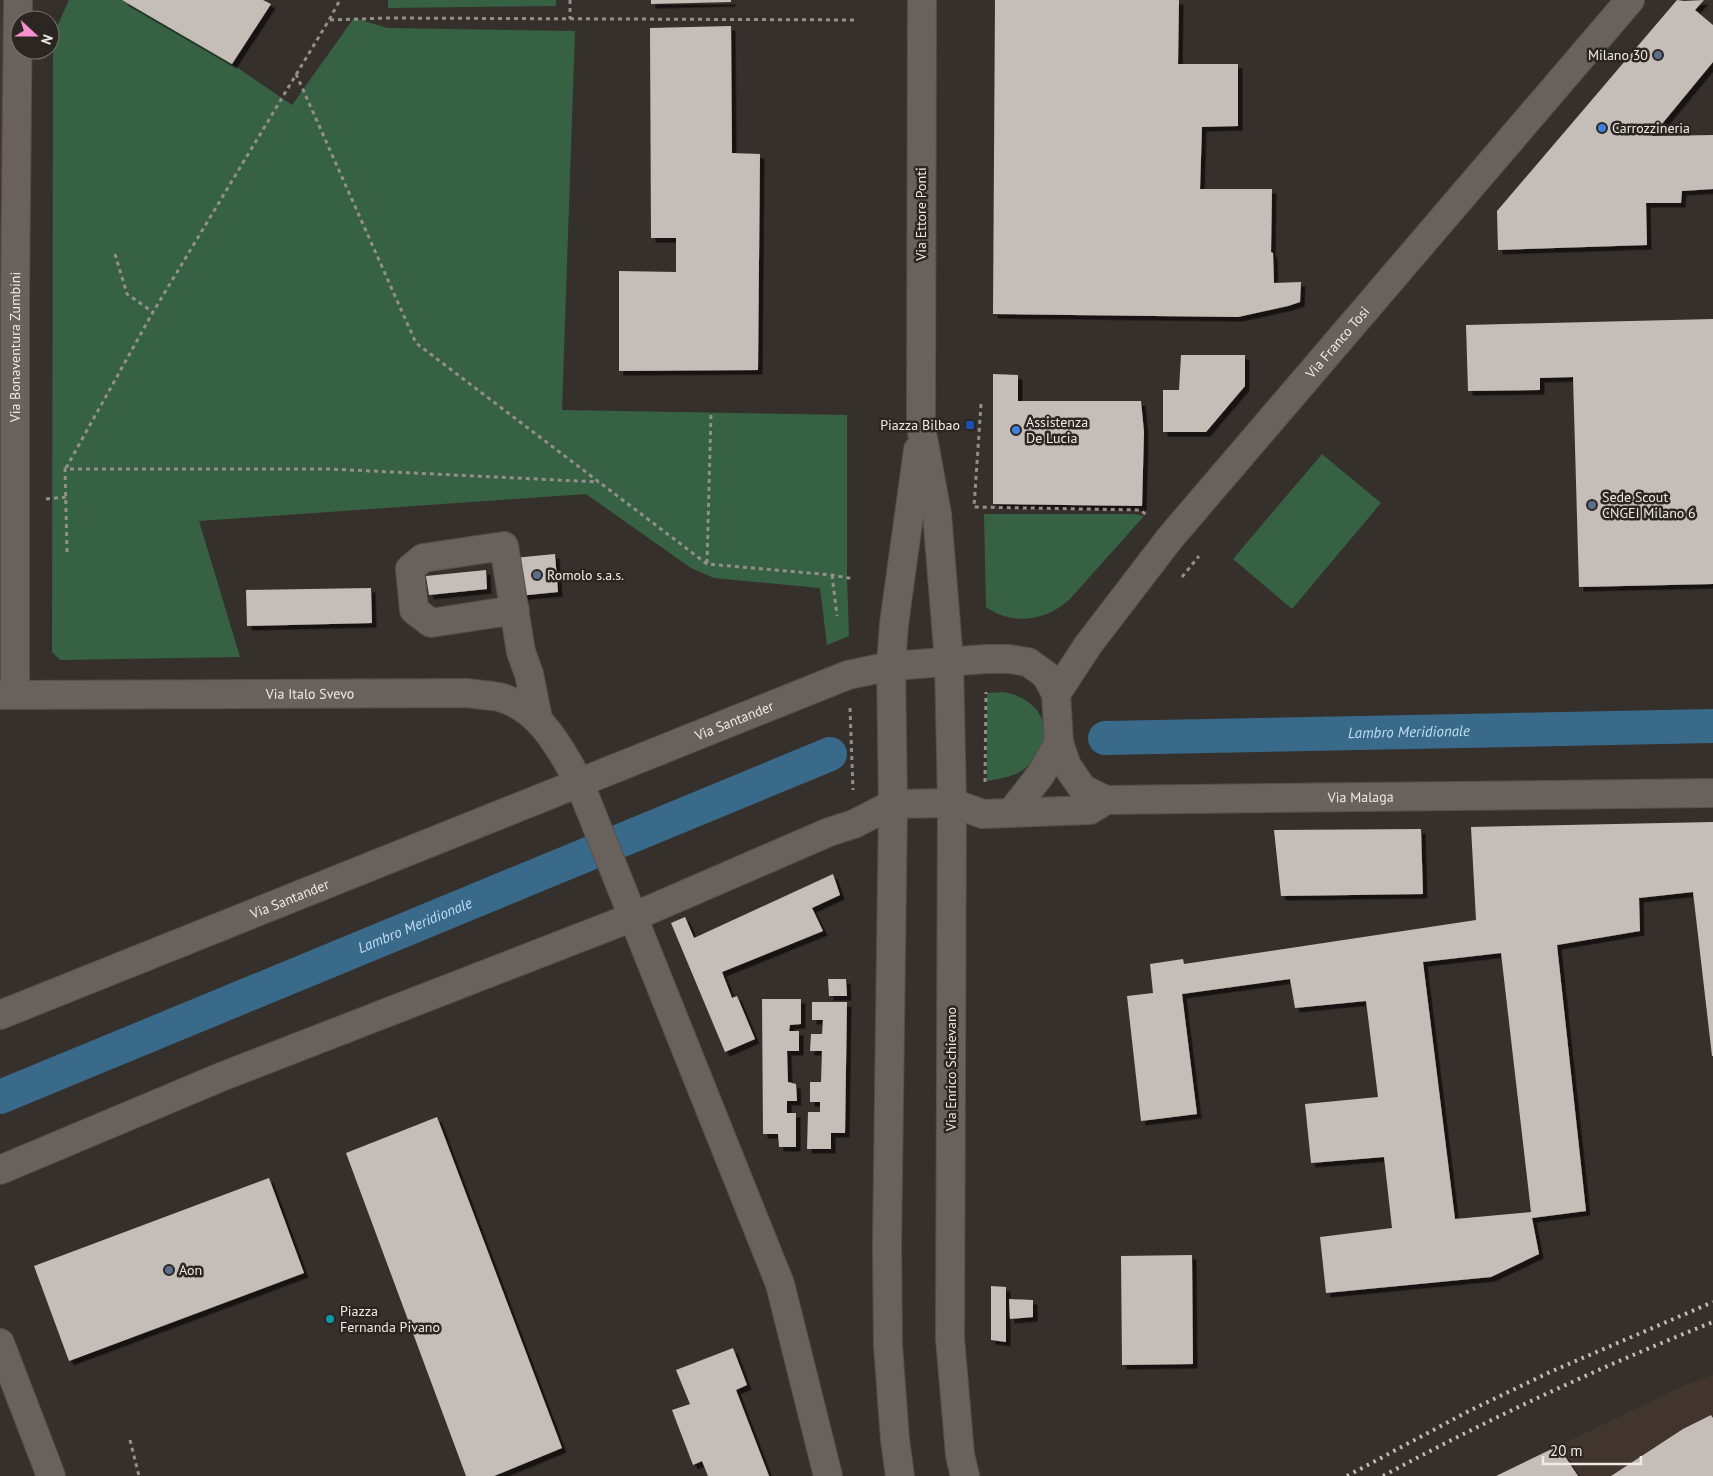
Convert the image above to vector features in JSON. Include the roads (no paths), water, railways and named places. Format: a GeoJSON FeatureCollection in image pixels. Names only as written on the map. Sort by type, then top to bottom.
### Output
{"type":"FeatureCollection","features":[{"type":"Feature","properties":{"kind":"street","name":"Via Bonaventura Zumbini"},"geometry":{"type":"LineString","coordinates":[[7,695],[8,257],[18,0]]}},
{"type":"Feature","properties":{"kind":"street","name":"Via Ettore Ponti"},"geometry":{"type":"LineString","coordinates":[[891,666],[897,599],[921,427],[922,0]]}},
{"type":"Feature","properties":{"kind":"street","name":"Via Franco Tosi"},"geometry":{"type":"LineString","coordinates":[[1056,694],[1088,645],[1170,538],[1630,0]]}},
{"type":"Feature","properties":{"kind":"street","name":"Via Ettore Ponti"},"geometry":{"type":"LineString","coordinates":[[921,427],[937,514],[949,661]]}},
{"type":"Feature","properties":{"kind":"street"},"geometry":{"type":"LineString","coordinates":[[515,610],[521,652],[529,674],[538,719]]}},
{"type":"Feature","properties":{"kind":"street"},"geometry":{"type":"LineString","coordinates":[[900,1476],[895,1440],[888,1325],[887,1246],[893,804],[891,666],[986,658],[1028,662],[1046,675],[1056,694],[1059,743],[1066,766],[1083,789],[1106,800]]}},
{"type":"Feature","properties":{"kind":"street","name":"Via Enrico Schievano"},"geometry":{"type":"LineString","coordinates":[[949,661],[952,802],[950,1338],[960,1455],[965,1476]]}},
{"type":"Feature","properties":{"kind":"street","name":"Via Santander"},"geometry":{"type":"LineString","coordinates":[[0,1015],[583,793],[848,675],[891,666]]}},
{"type":"Feature","properties":{"kind":"street","name":"Via Italo Svevo"},"geometry":{"type":"LineString","coordinates":[[7,695],[468,693],[500,698],[524,709],[538,719],[565,756],[583,793]]}},
{"type":"Feature","properties":{"kind":"street"},"geometry":{"type":"LineString","coordinates":[[0,1170],[221,1077],[633,917],[829,832],[854,824],[893,804],[952,802],[983,814],[1011,813],[1041,774],[1059,743]]}},
{"type":"Feature","properties":{"kind":"street"},"geometry":{"type":"LineString","coordinates":[[583,793],[780,1284],[828,1476]]}},
{"type":"Feature","properties":{"kind":"street","name":"Via Malaga"},"geometry":{"type":"LineString","coordinates":[[1011,813],[1090,810],[1106,800],[1713,793]]}},
{"type":"Feature","properties":{"kind":"street"},"geometry":{"type":"LineString","coordinates":[[0,1343],[51,1476]]}},
{"type":"Feature","properties":{"kind":"waterway","name":"Lambro Meridionale"},"geometry":{"type":"LineString","coordinates":[[1105,738],[1713,726]]}},
{"type":"Feature","properties":{"kind":"waterway","name":"Lambro Meridionale"},"geometry":{"type":"LineString","coordinates":[[0,1097],[830,754]]}},
{"type":"Feature","properties":{"kind":"railway"},"geometry":{"type":"LineString","coordinates":[[1347,1476],[1469,1411],[1550,1372],[1713,1302]]}},
{"type":"Feature","properties":{"kind":"railway"},"geometry":{"type":"LineString","coordinates":[[1383,1476],[1546,1394],[1713,1322]]}},
{"type":"Feature","properties":{"kind":"place","name":"Milano 30"},"geometry":{"type":"Point","coordinates":[1658,55]}},
{"type":"Feature","properties":{"kind":"place","name":"Carrozzineria"},"geometry":{"type":"Point","coordinates":[1602,128]}},
{"type":"Feature","properties":{"kind":"place","name":"Piazza Bilbao"},"geometry":{"type":"Point","coordinates":[970,425]}},
{"type":"Feature","properties":{"kind":"place","name":"Assistenza De Lucia"},"geometry":{"type":"Point","coordinates":[1016,430]}},
{"type":"Feature","properties":{"kind":"place","name":"Sede Scout CNGEI Milano 6"},"geometry":{"type":"Point","coordinates":[1592,505]}},
{"type":"Feature","properties":{"kind":"place","name":"Romolo s.a.s."},"geometry":{"type":"Point","coordinates":[537,575]}},
{"type":"Feature","properties":{"kind":"place","name":"Aon"},"geometry":{"type":"Point","coordinates":[169,1270]}},
{"type":"Feature","properties":{"kind":"place","name":"Piazza Fernanda Pivano"},"geometry":{"type":"Point","coordinates":[330,1319]}}]}
